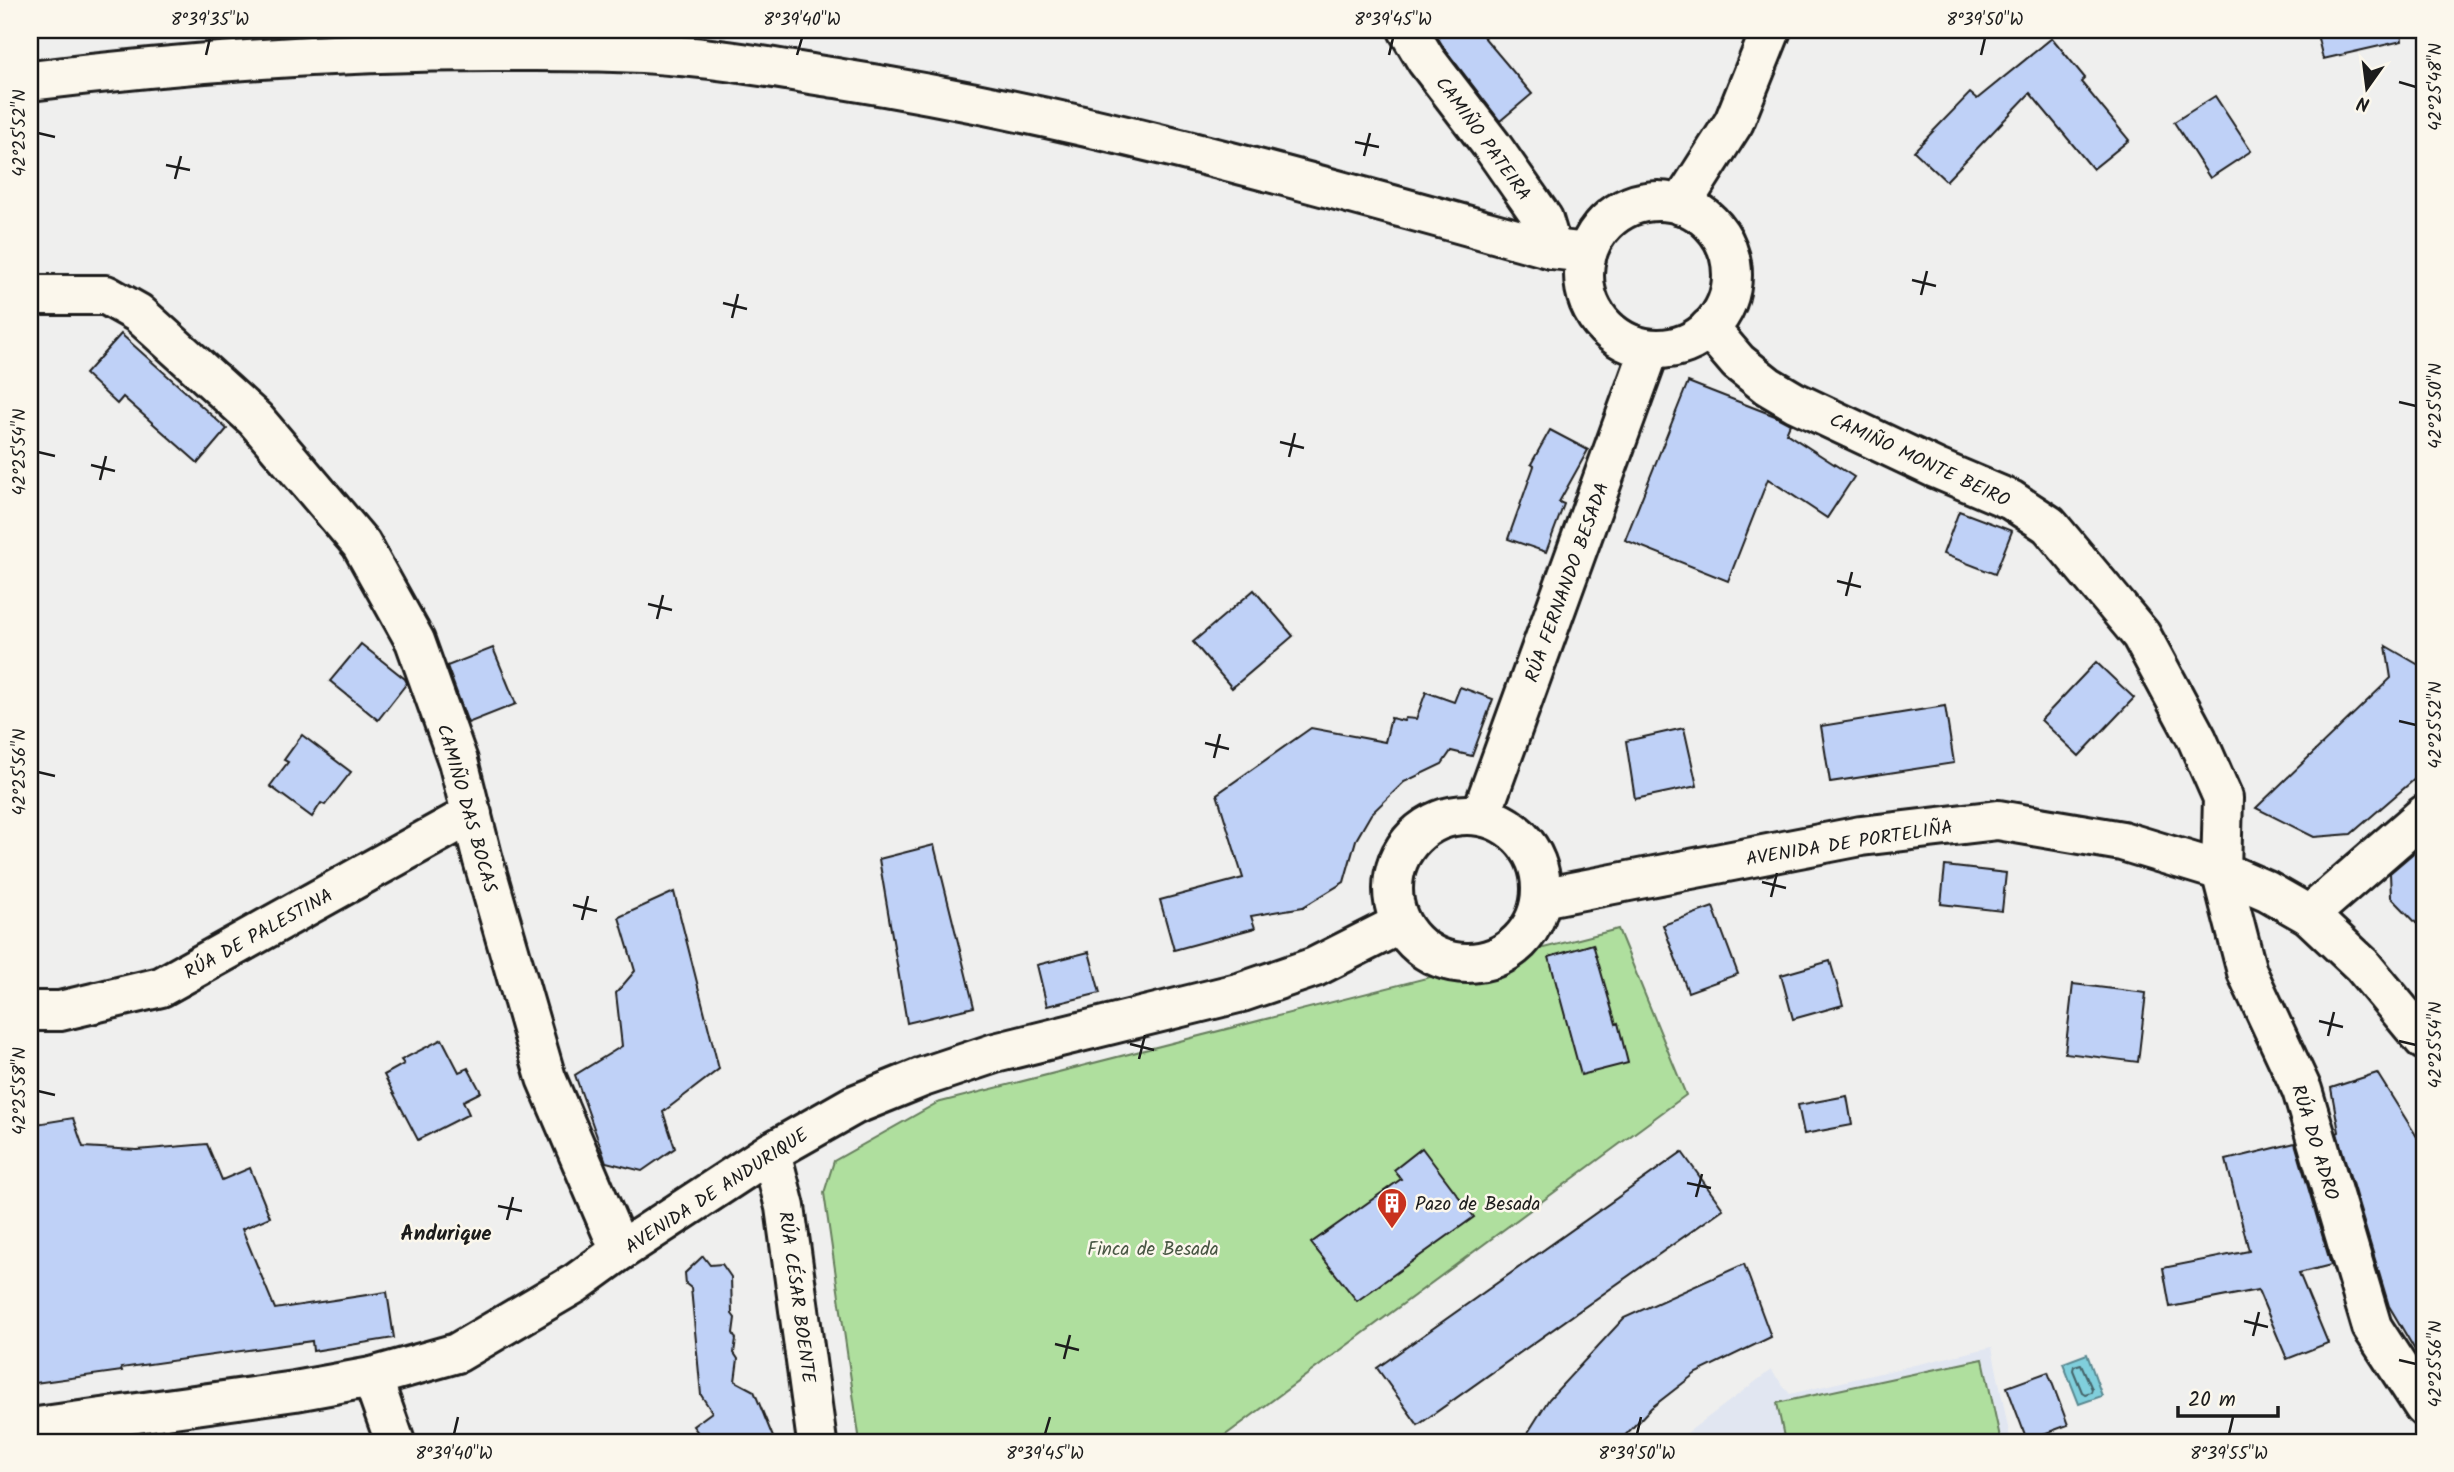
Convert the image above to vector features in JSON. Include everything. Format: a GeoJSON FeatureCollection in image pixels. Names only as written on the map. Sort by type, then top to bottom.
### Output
{"type":"FeatureCollection","features":[{"type":"Feature","properties":{"kind":"main road","name":"CAMIÑO PATEIRA"},"geometry":{"type":"LineString","coordinates":[[1408,30],[1426,60],[1569,251]]}},
{"type":"Feature","properties":{"kind":"main road"},"geometry":{"type":"LineString","coordinates":[[1681,205],[1734,122],[1771,30]]}},
{"type":"Feature","properties":{"kind":"main road"},"geometry":{"type":"LineString","coordinates":[[1755,67],[1798,30]]}},
{"type":"Feature","properties":{"kind":"main road"},"geometry":{"type":"LineString","coordinates":[[30,81],[202,62],[418,51],[564,50],[682,56],[889,86],[1052,118],[1292,177],[1569,251],[1584,275],[1587,296],[1596,316],[1611,332],[1629,343],[1650,349],[1688,343],[1709,328],[1724,308],[1732,284],[1731,259],[1721,235],[1704,217],[1681,205],[1658,201],[1635,204],[1614,215],[1597,232],[1569,251]]}},
{"type":"Feature","properties":{"kind":"main road","name":"CAMIÑO DAS BOCAS"},"geometry":{"type":"LineString","coordinates":[[30,295],[106,295],[138,313],[255,419],[361,544],[415,642],[458,761],[546,1078],[620,1251]]}},
{"type":"Feature","properties":{"kind":"main road","name":"CAMIÑO MONTE BEIRO"},"geometry":{"type":"LineString","coordinates":[[1709,328],[1738,362],[1768,386],[1795,402],[1935,468],[2011,500],[2049,525],[2141,635],[2197,739],[2223,797],[2221,871]]}},
{"type":"Feature","properties":{"kind":"main road","name":"RÚA FERNANDO BESADA"},"geometry":{"type":"LineString","coordinates":[[1481,815],[1650,349]]}},
{"type":"Feature","properties":{"kind":"main road","name":"RÚA DE PALESTINA"},"geometry":{"type":"LineString","coordinates":[[30,1011],[60,1012],[161,986],[471,814]]}},
{"type":"Feature","properties":{"kind":"main road"},"geometry":{"type":"LineString","coordinates":[[1457,815],[1481,815],[1502,822],[1520,836],[1534,854],[1541,876],[1541,898],[1534,922],[1519,942],[1499,956],[1475,964],[1453,962],[1432,955],[1414,942],[1401,923],[1392,901],[1392,877],[1400,854],[1414,835],[1434,821],[1457,815]]}},
{"type":"Feature","properties":{"kind":"main road"},"geometry":{"type":"LineString","coordinates":[[2309,915],[2424,815]]}},
{"type":"Feature","properties":{"kind":"main road","name":"AVENIDA DE PORTELIÑA"},"geometry":{"type":"LineString","coordinates":[[1541,898],[1861,836],[1998,820],[2122,841],[2221,871],[2266,891],[2309,915],[2419,1022]]}},
{"type":"Feature","properties":{"kind":"main road","name":"RÚA DO ADRO"},"geometry":{"type":"LineString","coordinates":[[2221,871],[2247,972],[2302,1090],[2372,1327],[2424,1406]]}},
{"type":"Feature","properties":{"kind":"main road","name":"AVENIDA DE ANDURIQUE"},"geometry":{"type":"LineString","coordinates":[[36,1432],[372,1377],[457,1353],[576,1283],[771,1152],[854,1105],[923,1077],[995,1054],[1242,992],[1315,967],[1401,923]]}},
{"type":"Feature","properties":{"kind":"main road","name":"RÚA CÉSAR BOENTE"},"geometry":{"type":"LineString","coordinates":[[771,1152],[785,1207],[817,1424],[817,1442]]}},
{"type":"Feature","properties":{"kind":"main road"},"geometry":{"type":"LineString","coordinates":[[372,1377],[395,1442]]}},
{"type":"Feature","properties":{"kind":"shaded area"},"geometry":{"type":"Polygon","coordinates":[[[1992,1347],[2011,1442],[1675,1442],[1771,1370],[1790,1394],[1992,1347]]]}},
{"type":"Feature","properties":{"kind":"green space","name":"Finca de Besada"},"geometry":{"type":"Polygon","coordinates":[[[1618,929],[1686,1095],[1216,1442],[860,1442],[824,1193],[834,1161],[937,1103],[1618,929]]]}},
{"type":"Feature","properties":{"kind":"green space"},"geometry":{"type":"Polygon","coordinates":[[[1983,1359],[2001,1442],[1785,1442],[1777,1403],[1983,1359]]]}},
{"type":"Feature","properties":{"kind":"water"},"geometry":{"type":"Polygon","coordinates":[[[2087,1354],[2102,1396],[2079,1404],[2063,1363],[2087,1354]]]}},
{"type":"Feature","properties":{"kind":"building"},"geometry":{"type":"Polygon","coordinates":[[[1433,30],[1478,30],[1532,94],[1500,121],[1433,30]]]}},
{"type":"Feature","properties":{"kind":"building"},"geometry":{"type":"Polygon","coordinates":[[[2316,30],[2401,30],[2402,41],[2323,59],[2316,30]]]}},
{"type":"Feature","properties":{"kind":"building"},"geometry":{"type":"Polygon","coordinates":[[[2052,38],[2085,78],[2081,82],[2129,140],[2093,169],[2030,93],[1946,181],[1914,151],[1970,93],[1977,99],[2052,38]]]}},
{"type":"Feature","properties":{"kind":"building"},"geometry":{"type":"Polygon","coordinates":[[[2215,96],[2251,151],[2210,178],[2174,122],[2215,96]]]}},
{"type":"Feature","properties":{"kind":"building"},"geometry":{"type":"Polygon","coordinates":[[[121,334],[227,429],[198,463],[123,397],[117,404],[85,374],[121,334]]]}},
{"type":"Feature","properties":{"kind":"building"},"geometry":{"type":"Polygon","coordinates":[[[1688,382],[1790,424],[1786,433],[1854,477],[1827,518],[1768,479],[1728,581],[1625,540],[1688,382]]]}},
{"type":"Feature","properties":{"kind":"building"},"geometry":{"type":"Polygon","coordinates":[[[1550,430],[1588,450],[1559,502],[1564,504],[1546,552],[1508,539],[1534,466],[1531,464],[1550,430]]]}},
{"type":"Feature","properties":{"kind":"building"},"geometry":{"type":"Polygon","coordinates":[[[1959,511],[2012,531],[1995,574],[1943,554],[1959,511]]]}},
{"type":"Feature","properties":{"kind":"building"},"geometry":{"type":"Polygon","coordinates":[[[1254,590],[1293,636],[1232,688],[1193,642],[1254,590]]]}},
{"type":"Feature","properties":{"kind":"building"},"geometry":{"type":"Polygon","coordinates":[[[361,644],[407,683],[378,720],[330,681],[361,644]]]}},
{"type":"Feature","properties":{"kind":"building"},"geometry":{"type":"Polygon","coordinates":[[[2386,646],[2424,668],[2424,771],[2351,834],[2314,837],[2256,808],[2391,678],[2386,646]]]}},
{"type":"Feature","properties":{"kind":"building"},"geometry":{"type":"Polygon","coordinates":[[[493,648],[516,704],[468,723],[447,666],[493,648]]]}},
{"type":"Feature","properties":{"kind":"building"},"geometry":{"type":"Polygon","coordinates":[[[2096,662],[2134,698],[2079,756],[2041,720],[2096,662]]]}},
{"type":"Feature","properties":{"kind":"building"},"geometry":{"type":"Polygon","coordinates":[[[1460,687],[1493,699],[1472,756],[1451,751],[1442,764],[1404,782],[1371,814],[1356,840],[1344,882],[1303,907],[1251,916],[1255,928],[1174,950],[1160,900],[1243,878],[1217,794],[1311,728],[1385,742],[1391,718],[1404,721],[1405,718],[1416,719],[1426,692],[1454,702],[1460,687]]]}},
{"type":"Feature","properties":{"kind":"building"},"geometry":{"type":"Polygon","coordinates":[[[1945,706],[1954,763],[1830,782],[1821,726],[1945,706]]]}},
{"type":"Feature","properties":{"kind":"building"},"geometry":{"type":"Polygon","coordinates":[[[1684,728],[1697,786],[1635,799],[1626,741],[1684,728]]]}},
{"type":"Feature","properties":{"kind":"building"},"geometry":{"type":"Polygon","coordinates":[[[302,735],[351,772],[325,805],[321,803],[312,817],[270,786],[288,762],[284,760],[302,735]]]}},
{"type":"Feature","properties":{"kind":"building"},"geometry":{"type":"Polygon","coordinates":[[[2424,844],[2424,931],[2391,897],[2390,873],[2424,844]]]}},
{"type":"Feature","properties":{"kind":"building"},"geometry":{"type":"Polygon","coordinates":[[[934,845],[974,1007],[907,1023],[879,859],[934,845]]]}},
{"type":"Feature","properties":{"kind":"building"},"geometry":{"type":"Polygon","coordinates":[[[1945,866],[2006,873],[2002,911],[1941,904],[1945,866]]]}},
{"type":"Feature","properties":{"kind":"building"},"geometry":{"type":"Polygon","coordinates":[[[674,892],[719,1069],[663,1112],[675,1148],[642,1171],[606,1162],[575,1075],[622,1046],[616,993],[635,971],[619,917],[674,892]]]}},
{"type":"Feature","properties":{"kind":"building"},"geometry":{"type":"Polygon","coordinates":[[[1713,907],[1738,974],[1688,992],[1663,925],[1713,907]]]}},
{"type":"Feature","properties":{"kind":"building"},"geometry":{"type":"Polygon","coordinates":[[[1593,944],[1628,1063],[1581,1075],[1549,957],[1593,944]]]}},
{"type":"Feature","properties":{"kind":"building"},"geometry":{"type":"Polygon","coordinates":[[[1089,952],[1100,993],[1047,1006],[1037,965],[1089,952]]]}},
{"type":"Feature","properties":{"kind":"building"},"geometry":{"type":"Polygon","coordinates":[[[1830,961],[1843,1005],[1793,1019],[1781,975],[1830,961]]]}},
{"type":"Feature","properties":{"kind":"building"},"geometry":{"type":"Polygon","coordinates":[[[2073,984],[2146,993],[2138,1062],[2065,1053],[2073,984]]]}},
{"type":"Feature","properties":{"kind":"building"},"geometry":{"type":"Polygon","coordinates":[[[442,1039],[459,1072],[468,1068],[481,1092],[463,1101],[469,1114],[418,1140],[384,1075],[404,1064],[401,1060],[442,1039]]]}},
{"type":"Feature","properties":{"kind":"building"},"geometry":{"type":"Polygon","coordinates":[[[2377,1073],[2424,1148],[2424,1365],[2389,1306],[2337,1133],[2339,1132],[2331,1088],[2377,1073]]]}},
{"type":"Feature","properties":{"kind":"building"},"geometry":{"type":"Polygon","coordinates":[[[1847,1096],[1852,1125],[1804,1134],[1798,1105],[1847,1096]]]}},
{"type":"Feature","properties":{"kind":"building"},"geometry":{"type":"Polygon","coordinates":[[[73,1118],[83,1147],[137,1150],[207,1144],[222,1180],[250,1168],[270,1217],[242,1229],[275,1309],[387,1292],[394,1338],[313,1351],[312,1341],[121,1368],[122,1371],[30,1382],[30,1125],[73,1118]]]}},
{"type":"Feature","properties":{"kind":"building"},"geometry":{"type":"Polygon","coordinates":[[[2295,1143],[2331,1265],[2299,1273],[2328,1343],[2287,1359],[2258,1290],[2170,1307],[2163,1268],[2249,1251],[2226,1160],[2295,1143]]]}},
{"type":"Feature","properties":{"kind":"building","name":"Pazo de Besada"},"geometry":{"type":"Polygon","coordinates":[[[1422,1148],[1474,1217],[1357,1301],[1311,1243],[1401,1179],[1394,1170],[1422,1148]]]}},
{"type":"Feature","properties":{"kind":"building"},"geometry":{"type":"Polygon","coordinates":[[[1682,1152],[1723,1209],[1418,1425],[1377,1368],[1682,1152]]]}},
{"type":"Feature","properties":{"kind":"building"},"geometry":{"type":"Polygon","coordinates":[[[703,1256],[710,1265],[722,1264],[731,1277],[732,1314],[735,1318],[733,1333],[736,1339],[734,1353],[738,1359],[735,1381],[754,1391],[775,1442],[705,1442],[693,1426],[712,1412],[701,1395],[691,1288],[686,1284],[685,1273],[703,1256]]]}},
{"type":"Feature","properties":{"kind":"building"},"geometry":{"type":"Polygon","coordinates":[[[1744,1264],[1771,1337],[1696,1373],[1651,1408],[1619,1442],[1522,1442],[1549,1399],[1624,1318],[1744,1264]]]}},
{"type":"Feature","properties":{"kind":"building"},"geometry":{"type":"Polygon","coordinates":[[[2048,1372],[2068,1425],[2027,1440],[2007,1387],[2048,1372]]]}},
{"type":"Feature","properties":{"kind":"place","name":"Pazo de Besada"},"geometry":{"type":"Point","coordinates":[1392,1230]}},
{"type":"Feature","properties":{"kind":"district","name":"Andurique"},"geometry":{"type":"Point","coordinates":[446,1233]}}]}
